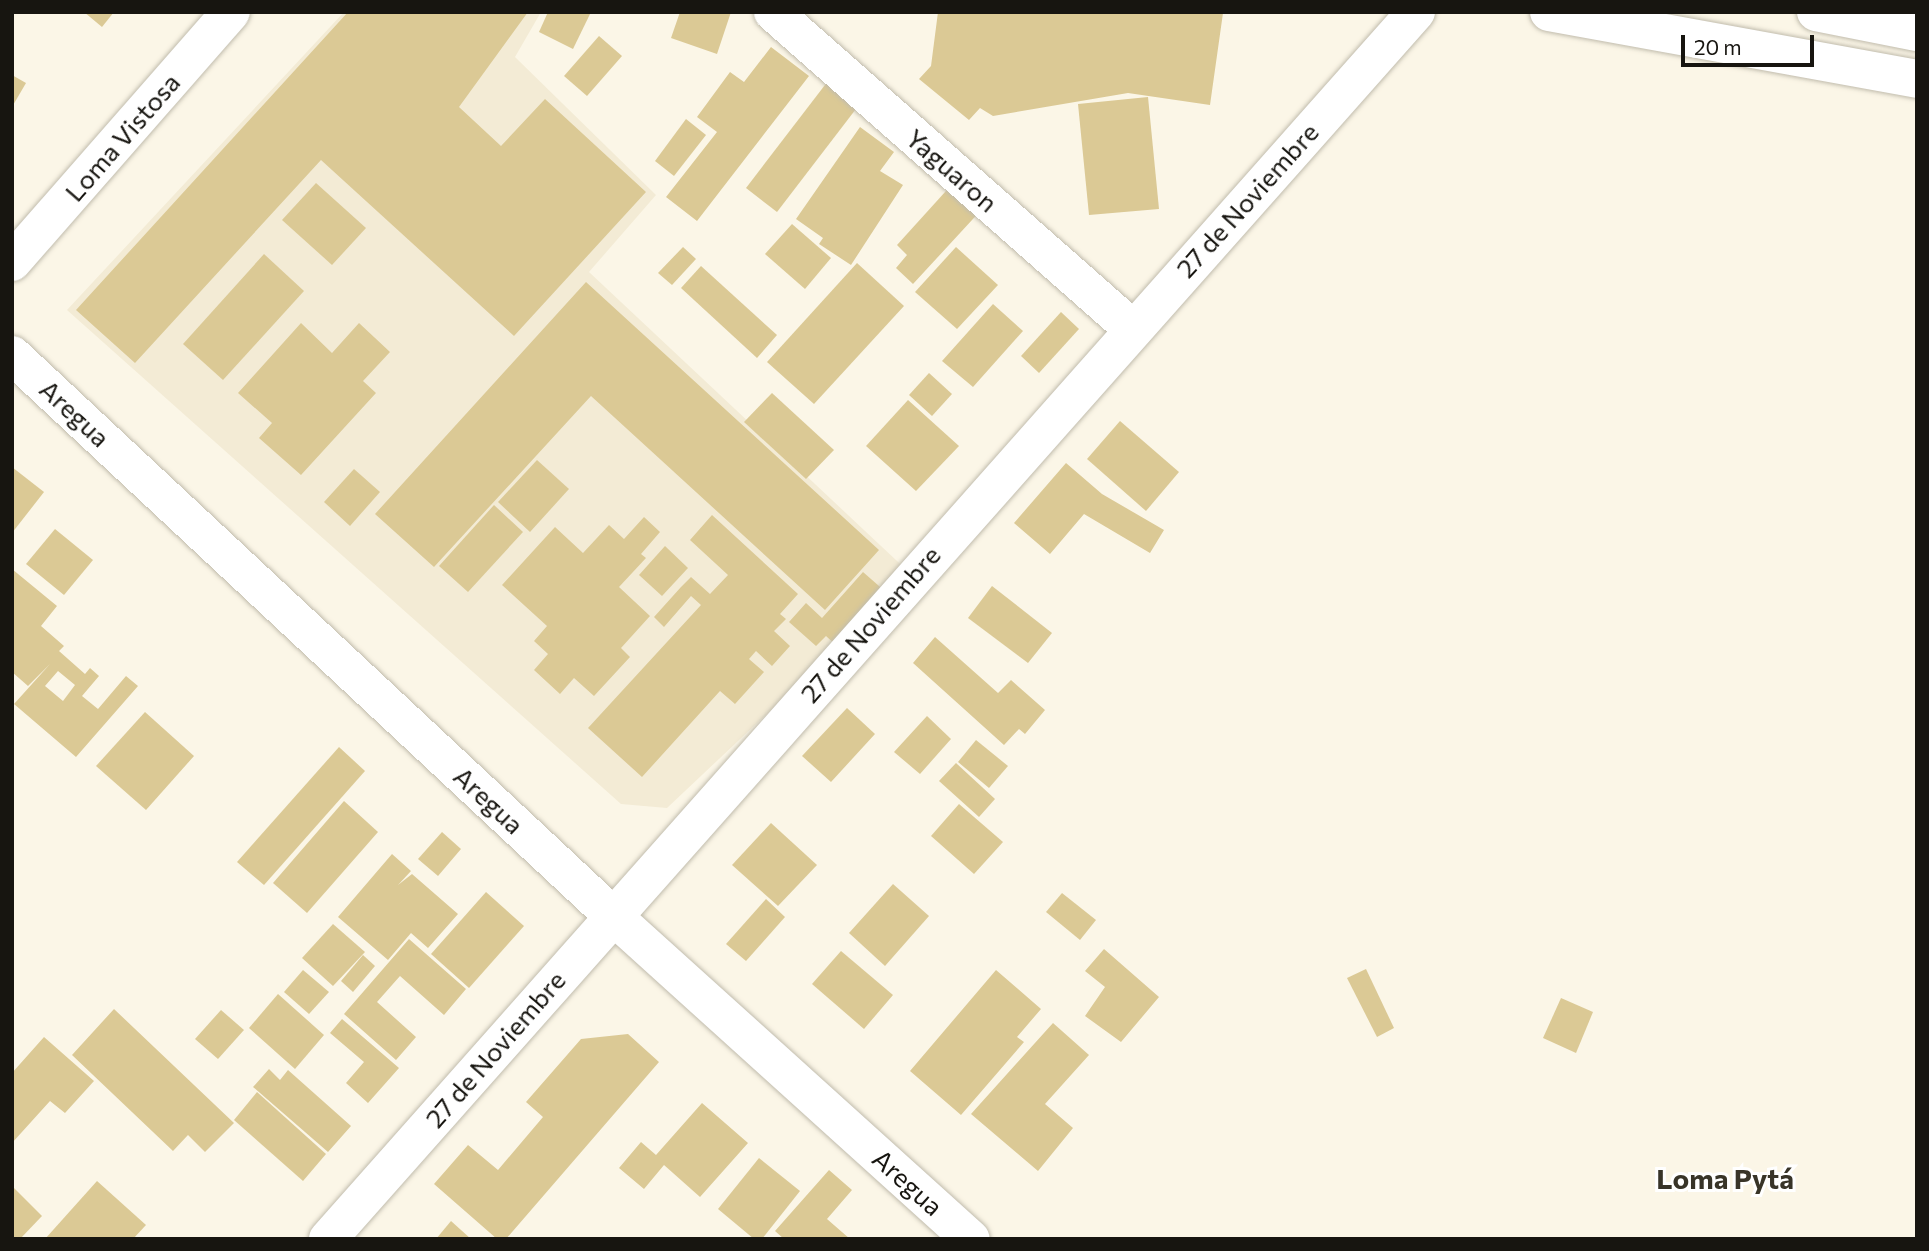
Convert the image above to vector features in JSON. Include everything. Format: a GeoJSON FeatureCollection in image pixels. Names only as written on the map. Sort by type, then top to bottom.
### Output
{"type":"FeatureCollection","features":[{"type":"Feature","properties":{"kind":"main road","name":"Loma Vistosa"},"geometry":{"type":"LineString","coordinates":[[12,262],[231,12]]}},
{"type":"Feature","properties":{"kind":"main road","name":"Yaguaron"},"geometry":{"type":"LineString","coordinates":[[773,12],[1131,328]]}},
{"type":"Feature","properties":{"kind":"main road","name":"27 de Noviembre"},"geometry":{"type":"LineString","coordinates":[[327,1239],[1131,328],[1416,12]]}},
{"type":"Feature","properties":{"kind":"main road"},"geometry":{"type":"LineString","coordinates":[[1549,12],[1917,79]]}},
{"type":"Feature","properties":{"kind":"main road"},"geometry":{"type":"LineString","coordinates":[[1816,12],[1917,32]]}},
{"type":"Feature","properties":{"kind":"main road","name":"Aregua"},"geometry":{"type":"LineString","coordinates":[[12,355],[613,916],[971,1239]]}},
{"type":"Feature","properties":{"kind":"shaded area"},"geometry":{"type":"Polygon","coordinates":[[[344,12],[541,12],[515,57],[656,195],[589,272],[913,576],[667,808],[621,804],[67,310],[344,12]]]}},
{"type":"Feature","properties":{"kind":"building"},"geometry":{"type":"Polygon","coordinates":[[[84,12],[114,12],[102,27],[84,12]]]}},
{"type":"Feature","properties":{"kind":"building"},"geometry":{"type":"Polygon","coordinates":[[[348,12],[528,12],[459,107],[501,146],[545,99],[646,192],[514,336],[321,160],[135,363],[76,310],[348,12]]]}},
{"type":"Feature","properties":{"kind":"building"},"geometry":{"type":"Polygon","coordinates":[[[548,12],[591,12],[573,49],[539,32],[548,12]]]}},
{"type":"Feature","properties":{"kind":"building"},"geometry":{"type":"Polygon","coordinates":[[[680,12],[731,12],[717,54],[671,38],[680,12]]]}},
{"type":"Feature","properties":{"kind":"building"},"geometry":{"type":"Polygon","coordinates":[[[938,12],[1223,13],[1210,105],[1128,93],[993,116],[980,108],[969,120],[919,79],[931,66],[938,12]]]}},
{"type":"Feature","properties":{"kind":"building"},"geometry":{"type":"Polygon","coordinates":[[[599,36],[622,56],[587,96],[564,76],[599,36]]]}},
{"type":"Feature","properties":{"kind":"building"},"geometry":{"type":"Polygon","coordinates":[[[771,47],[809,76],[697,221],[666,197],[717,132],[697,117],[730,72],[744,82],[771,47]]]}},
{"type":"Feature","properties":{"kind":"building"},"geometry":{"type":"Polygon","coordinates":[[[12,75],[26,83],[12,107],[12,75]]]}},
{"type":"Feature","properties":{"kind":"building"},"geometry":{"type":"Polygon","coordinates":[[[828,81],[859,105],[777,212],[746,188],[828,81]]]}},
{"type":"Feature","properties":{"kind":"building"},"geometry":{"type":"Polygon","coordinates":[[[1148,97],[1159,209],[1089,215],[1078,104],[1148,97]]]}},
{"type":"Feature","properties":{"kind":"building"},"geometry":{"type":"Polygon","coordinates":[[[686,119],[706,135],[674,176],[655,161],[686,119]]]}},
{"type":"Feature","properties":{"kind":"building"},"geometry":{"type":"Polygon","coordinates":[[[860,127],[894,152],[880,171],[903,185],[851,265],[819,244],[823,238],[796,219],[860,127]]]}},
{"type":"Feature","properties":{"kind":"building"},"geometry":{"type":"Polygon","coordinates":[[[955,181],[984,207],[913,284],[896,268],[907,255],[897,245],[955,181]]]}},
{"type":"Feature","properties":{"kind":"building"},"geometry":{"type":"Polygon","coordinates":[[[316,183],[366,228],[332,265],[282,220],[316,183]]]}},
{"type":"Feature","properties":{"kind":"building"},"geometry":{"type":"Polygon","coordinates":[[[792,224],[831,258],[805,289],[765,254],[792,224]]]}},
{"type":"Feature","properties":{"kind":"building"},"geometry":{"type":"Polygon","coordinates":[[[683,247],[696,259],[672,285],[658,273],[683,247]]]}},
{"type":"Feature","properties":{"kind":"building"},"geometry":{"type":"Polygon","coordinates":[[[956,247],[998,285],[957,329],[915,292],[956,247]]]}},
{"type":"Feature","properties":{"kind":"building"},"geometry":{"type":"Polygon","coordinates":[[[264,254],[304,291],[223,380],[183,344],[264,254]]]}},
{"type":"Feature","properties":{"kind":"building"},"geometry":{"type":"Polygon","coordinates":[[[857,263],[904,306],[814,404],[767,362],[857,263]]]}},
{"type":"Feature","properties":{"kind":"building"},"geometry":{"type":"Polygon","coordinates":[[[701,266],[777,335],[757,358],[681,288],[701,266]]]}},
{"type":"Feature","properties":{"kind":"building"},"geometry":{"type":"Polygon","coordinates":[[[586,282],[879,550],[825,610],[591,396],[434,567],[375,514],[586,282]]]}},
{"type":"Feature","properties":{"kind":"building"},"geometry":{"type":"Polygon","coordinates":[[[993,304],[1023,331],[973,387],[942,361],[993,304]]]}},
{"type":"Feature","properties":{"kind":"building"},"geometry":{"type":"Polygon","coordinates":[[[1061,312],[1079,329],[1039,373],[1021,356],[1061,312]]]}},
{"type":"Feature","properties":{"kind":"building"},"geometry":{"type":"Polygon","coordinates":[[[301,323],[332,353],[359,323],[390,352],[363,381],[376,393],[301,475],[259,438],[272,423],[238,393],[301,323]]]}},
{"type":"Feature","properties":{"kind":"building"},"geometry":{"type":"Polygon","coordinates":[[[929,373],[952,394],[932,416],[909,395],[929,373]]]}},
{"type":"Feature","properties":{"kind":"building"},"geometry":{"type":"Polygon","coordinates":[[[772,393],[834,450],[806,479],[744,422],[772,393]]]}},
{"type":"Feature","properties":{"kind":"building"},"geometry":{"type":"Polygon","coordinates":[[[908,400],[959,446],[916,491],[866,446],[908,400]]]}},
{"type":"Feature","properties":{"kind":"building"},"geometry":{"type":"Polygon","coordinates":[[[1120,421],[1179,472],[1146,511],[1087,459],[1120,421]]]}},
{"type":"Feature","properties":{"kind":"building"},"geometry":{"type":"Polygon","coordinates":[[[537,460],[569,489],[530,532],[498,502],[537,460]]]}},
{"type":"Feature","properties":{"kind":"building"},"geometry":{"type":"Polygon","coordinates":[[[1066,463],[1102,494],[1164,530],[1150,553],[1084,514],[1050,554],[1014,523],[1066,463]]]}},
{"type":"Feature","properties":{"kind":"building"},"geometry":{"type":"Polygon","coordinates":[[[12,467],[44,492],[12,533],[12,467]]]}},
{"type":"Feature","properties":{"kind":"building"},"geometry":{"type":"Polygon","coordinates":[[[354,469],[380,492],[350,526],[324,502],[354,469]]]}},
{"type":"Feature","properties":{"kind":"building"},"geometry":{"type":"Polygon","coordinates":[[[494,505],[523,532],[468,592],[439,566],[494,505]]]}},
{"type":"Feature","properties":{"kind":"building"},"geometry":{"type":"Polygon","coordinates":[[[712,515],[798,594],[780,614],[786,619],[774,631],[790,646],[772,666],[756,651],[749,659],[764,672],[735,704],[720,691],[642,777],[588,728],[701,605],[691,596],[664,627],[654,617],[681,587],[691,577],[710,594],[728,575],[690,540],[712,515]]]}},
{"type":"Feature","properties":{"kind":"building"},"geometry":{"type":"Polygon","coordinates":[[[644,517],[660,532],[641,554],[646,558],[619,587],[650,616],[621,648],[630,657],[594,696],[574,678],[560,694],[534,670],[548,654],[534,641],[547,626],[502,585],[555,527],[583,553],[609,525],[624,539],[644,517]]]}},
{"type":"Feature","properties":{"kind":"building"},"geometry":{"type":"Polygon","coordinates":[[[55,529],[93,560],[64,595],[26,564],[55,529]]]}},
{"type":"Feature","properties":{"kind":"building"},"geometry":{"type":"Polygon","coordinates":[[[665,546],[688,568],[662,596],[639,575],[665,546]]]}},
{"type":"Feature","properties":{"kind":"building"},"geometry":{"type":"Polygon","coordinates":[[[12,569],[57,606],[41,626],[64,646],[59,651],[85,674],[90,668],[99,676],[82,696],[98,709],[126,676],[138,686],[76,757],[14,704],[50,664],[28,686],[12,672],[12,569]],[[58,671],[45,686],[63,701],[75,685],[58,671]]]}},
{"type":"Feature","properties":{"kind":"building"},"geometry":{"type":"Polygon","coordinates":[[[863,572],[887,593],[838,647],[826,636],[816,646],[789,622],[806,603],[822,618],[863,572]]]}},
{"type":"Feature","properties":{"kind":"building"},"geometry":{"type":"Polygon","coordinates":[[[992,586],[1052,633],[1028,663],[968,618],[992,586]]]}},
{"type":"Feature","properties":{"kind":"building"},"geometry":{"type":"Polygon","coordinates":[[[935,637],[998,693],[1011,680],[1045,710],[1025,734],[1019,729],[1004,745],[913,663],[935,637]]]}},
{"type":"Feature","properties":{"kind":"building"},"geometry":{"type":"Polygon","coordinates":[[[847,708],[875,734],[831,782],[802,756],[847,708]]]}},
{"type":"Feature","properties":{"kind":"building"},"geometry":{"type":"Polygon","coordinates":[[[145,712],[194,756],[146,810],[96,766],[145,712]]]}},
{"type":"Feature","properties":{"kind":"building"},"geometry":{"type":"Polygon","coordinates":[[[927,716],[951,739],[920,774],[894,752],[927,716]]]}},
{"type":"Feature","properties":{"kind":"building"},"geometry":{"type":"Polygon","coordinates":[[[976,740],[1008,766],[989,788],[958,762],[976,740]]]}},
{"type":"Feature","properties":{"kind":"building"},"geometry":{"type":"Polygon","coordinates":[[[339,747],[365,771],[264,885],[237,862],[339,747]]]}},
{"type":"Feature","properties":{"kind":"building"},"geometry":{"type":"Polygon","coordinates":[[[956,763],[995,799],[979,817],[939,781],[956,763]]]}},
{"type":"Feature","properties":{"kind":"building"},"geometry":{"type":"Polygon","coordinates":[[[344,801],[378,832],[307,913],[273,883],[344,801]]]}},
{"type":"Feature","properties":{"kind":"building"},"geometry":{"type":"Polygon","coordinates":[[[959,804],[1003,842],[974,874],[931,836],[959,804]]]}},
{"type":"Feature","properties":{"kind":"building"},"geometry":{"type":"Polygon","coordinates":[[[771,823],[817,865],[778,906],[732,865],[771,823]]]}},
{"type":"Feature","properties":{"kind":"building"},"geometry":{"type":"Polygon","coordinates":[[[442,832],[461,849],[438,876],[418,859],[442,832]]]}},
{"type":"Feature","properties":{"kind":"building"},"geometry":{"type":"Polygon","coordinates":[[[392,854],[411,871],[398,885],[412,874],[458,914],[428,948],[411,933],[388,960],[338,917],[392,854]]]}},
{"type":"Feature","properties":{"kind":"building"},"geometry":{"type":"Polygon","coordinates":[[[893,884],[929,916],[885,966],[849,933],[893,884]]]}},
{"type":"Feature","properties":{"kind":"building"},"geometry":{"type":"Polygon","coordinates":[[[486,892],[524,926],[469,988],[431,954],[486,892]]]}},
{"type":"Feature","properties":{"kind":"building"},"geometry":{"type":"Polygon","coordinates":[[[1062,893],[1096,920],[1080,940],[1046,912],[1062,893]]]}},
{"type":"Feature","properties":{"kind":"building"},"geometry":{"type":"Polygon","coordinates":[[[766,899],[785,917],[746,961],[726,944],[766,899]]]}},
{"type":"Feature","properties":{"kind":"building"},"geometry":{"type":"Polygon","coordinates":[[[333,924],[365,952],[333,986],[302,958],[333,924]]]}},
{"type":"Feature","properties":{"kind":"building"},"geometry":{"type":"Polygon","coordinates":[[[409,939],[466,989],[444,1015],[400,976],[377,1002],[416,1037],[396,1060],[344,1014],[409,939]]]}},
{"type":"Feature","properties":{"kind":"building"},"geometry":{"type":"Polygon","coordinates":[[[1104,949],[1159,997],[1121,1042],[1085,1016],[1105,987],[1085,971],[1104,949]]]}},
{"type":"Feature","properties":{"kind":"building"},"geometry":{"type":"Polygon","coordinates":[[[841,951],[893,995],[864,1029],[812,984],[841,951]]]}},
{"type":"Feature","properties":{"kind":"building"},"geometry":{"type":"Polygon","coordinates":[[[363,955],[375,966],[353,992],[341,981],[363,955]]]}},
{"type":"Feature","properties":{"kind":"building"},"geometry":{"type":"Polygon","coordinates":[[[1366,969],[1394,1028],[1377,1037],[1347,978],[1366,969]]]}},
{"type":"Feature","properties":{"kind":"building"},"geometry":{"type":"Polygon","coordinates":[[[303,970],[329,992],[309,1014],[284,992],[303,970]]]}},
{"type":"Feature","properties":{"kind":"building"},"geometry":{"type":"Polygon","coordinates":[[[996,970],[1041,1009],[1017,1037],[1024,1042],[961,1115],[910,1071],[996,970]]]}},
{"type":"Feature","properties":{"kind":"building"},"geometry":{"type":"Polygon","coordinates":[[[278,994],[324,1035],[295,1069],[249,1028],[278,994]]]}},
{"type":"Feature","properties":{"kind":"building"},"geometry":{"type":"Polygon","coordinates":[[[1561,998],[1593,1012],[1576,1053],[1543,1038],[1561,998]]]}},
{"type":"Feature","properties":{"kind":"building"},"geometry":{"type":"Polygon","coordinates":[[[114,1009],[234,1123],[205,1152],[188,1135],[173,1151],[72,1055],[114,1009]]]}},
{"type":"Feature","properties":{"kind":"building"},"geometry":{"type":"Polygon","coordinates":[[[221,1010],[244,1030],[218,1059],[195,1039],[221,1010]]]}},
{"type":"Feature","properties":{"kind":"building"},"geometry":{"type":"Polygon","coordinates":[[[342,1019],[399,1068],[368,1103],[346,1083],[364,1062],[330,1033],[342,1019]]]}},
{"type":"Feature","properties":{"kind":"building"},"geometry":{"type":"Polygon","coordinates":[[[1053,1023],[1089,1055],[1045,1104],[1073,1128],[1038,1171],[971,1114],[1053,1023]]]}},
{"type":"Feature","properties":{"kind":"building"},"geometry":{"type":"Polygon","coordinates":[[[628,1034],[659,1062],[506,1239],[497,1239],[434,1184],[468,1145],[498,1170],[543,1117],[526,1102],[581,1039],[628,1034]]]}},
{"type":"Feature","properties":{"kind":"building"},"geometry":{"type":"Polygon","coordinates":[[[44,1037],[94,1081],[65,1113],[50,1101],[12,1143],[12,1073],[44,1037]]]}},
{"type":"Feature","properties":{"kind":"building"},"geometry":{"type":"Polygon","coordinates":[[[269,1069],[280,1080],[288,1070],[351,1126],[328,1152],[253,1087],[269,1069]]]}},
{"type":"Feature","properties":{"kind":"building"},"geometry":{"type":"Polygon","coordinates":[[[257,1092],[326,1154],[303,1181],[234,1120],[257,1092]]]}},
{"type":"Feature","properties":{"kind":"building"},"geometry":{"type":"Polygon","coordinates":[[[702,1103],[748,1143],[700,1197],[664,1165],[644,1189],[619,1168],[641,1142],[656,1155],[702,1103]]]}},
{"type":"Feature","properties":{"kind":"building"},"geometry":{"type":"Polygon","coordinates":[[[759,1158],[800,1191],[762,1239],[754,1239],[718,1209],[759,1158]]]}},
{"type":"Feature","properties":{"kind":"building"},"geometry":{"type":"Polygon","coordinates":[[[829,1170],[852,1190],[827,1219],[850,1239],[784,1239],[775,1231],[829,1170]]]}},
{"type":"Feature","properties":{"kind":"building"},"geometry":{"type":"Polygon","coordinates":[[[97,1181],[146,1225],[133,1239],[45,1239],[97,1181]]]}},
{"type":"Feature","properties":{"kind":"building"},"geometry":{"type":"Polygon","coordinates":[[[12,1186],[42,1216],[20,1239],[12,1239],[12,1186]]]}},
{"type":"Feature","properties":{"kind":"building"},"geometry":{"type":"Polygon","coordinates":[[[451,1221],[471,1239],[436,1239],[451,1221]]]}},
{"type":"Feature","properties":{"kind":"district","name":"Loma Pytá"},"geometry":{"type":"Point","coordinates":[1725,1178]}}]}
